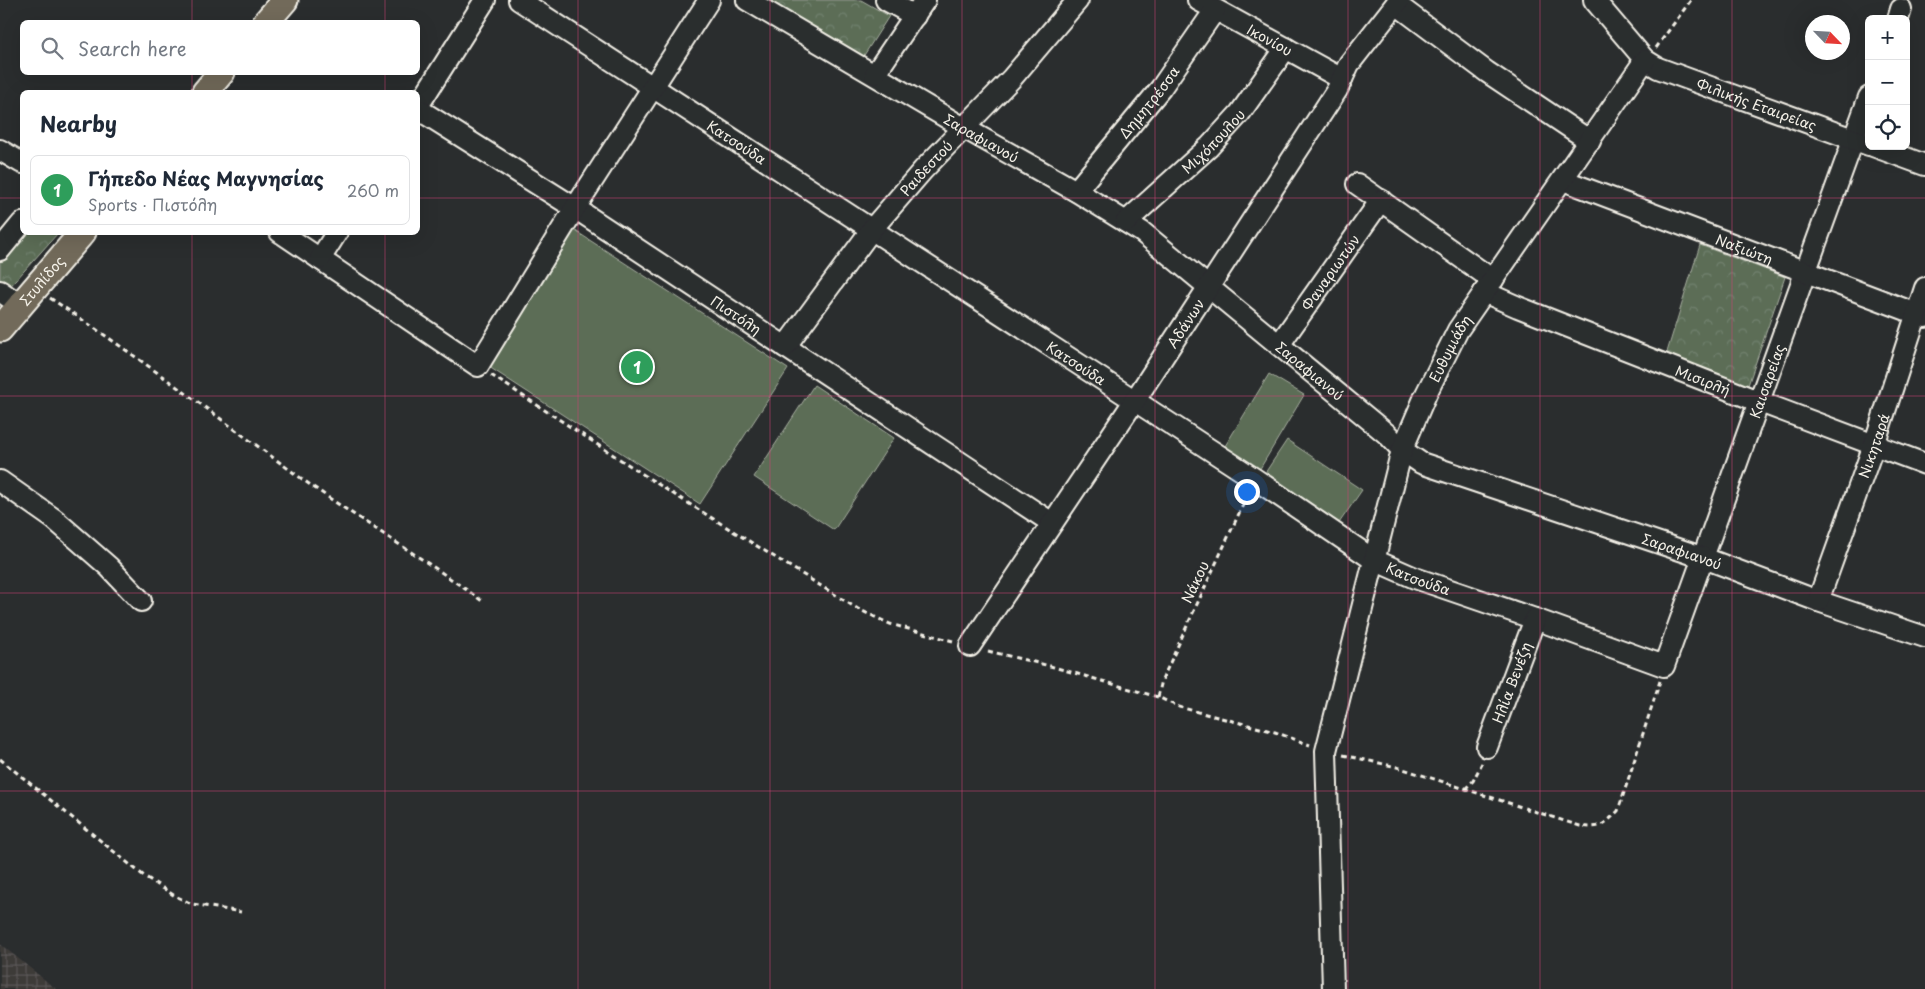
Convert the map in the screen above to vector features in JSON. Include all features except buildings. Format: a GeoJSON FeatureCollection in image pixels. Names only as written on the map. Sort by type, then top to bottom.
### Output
{"type":"FeatureCollection","features":[{"type":"Feature","properties":{"kind":"main road"},"geometry":{"type":"LineString","coordinates":[[268,20],[285,0]]}},
{"type":"Feature","properties":{"kind":"main road"},"geometry":{"type":"LineString","coordinates":[[207,90],[219,75]]}},
{"type":"Feature","properties":{"kind":"main road","name":"Στυλίδος"},"geometry":{"type":"LineString","coordinates":[[0,329],[80,235]]}},
{"type":"Feature","properties":{"kind":"street"},"geometry":{"type":"LineString","coordinates":[[420,104],[485,0]]}},
{"type":"Feature","properties":{"kind":"street","name":"Κατσούδα"},"geometry":{"type":"LineString","coordinates":[[519,0],[1135,400],[1374,560],[1415,578],[1535,618],[1664,666]]}},
{"type":"Feature","properties":{"kind":"street"},"geometry":{"type":"LineString","coordinates":[[284,235],[478,366],[575,208],[709,0]]}},
{"type":"Feature","properties":{"kind":"street","name":"Σαραφιανού"},"geometry":{"type":"LineString","coordinates":[[747,0],[964,128],[1076,191],[1142,232],[1210,286],[1388,435],[1402,450],[1421,463],[1704,558],[1818,601],[1925,637]]}},
{"type":"Feature","properties":{"kind":"street"},"geometry":{"type":"LineString","coordinates":[[875,74],[920,8],[886,0]]}},
{"type":"Feature","properties":{"kind":"street","name":"Ραιδεστού"},"geometry":{"type":"LineString","coordinates":[[785,346],[872,229],[923,170],[1012,78],[1078,0]]}},
{"type":"Feature","properties":{"kind":"street","name":"Ικονίου"},"geometry":{"type":"LineString","coordinates":[[1198,0],[1342,79]]}},
{"type":"Feature","properties":{"kind":"street"},"geometry":{"type":"LineString","coordinates":[[1594,0],[1645,60]]}},
{"type":"Feature","properties":{"kind":"street"},"geometry":{"type":"LineString","coordinates":[[1397,2],[1487,72],[1590,141]]}},
{"type":"Feature","properties":{"kind":"street","name":"Αδάνων"},"geometry":{"type":"LineString","coordinates":[[970,646],[1210,286],[1337,90],[1349,64],[1397,2]]}},
{"type":"Feature","properties":{"kind":"street","name":"Δημητρέσσα"},"geometry":{"type":"LineString","coordinates":[[1076,191],[1161,88],[1215,10]]}},
{"type":"Feature","properties":{"kind":"street","name":"Μιχόπουλου"},"geometry":{"type":"LineString","coordinates":[[1126,222],[1208,147],[1240,113],[1286,48]]}},
{"type":"Feature","properties":{"kind":"street","name":"Ευθυμιάδη"},"geometry":{"type":"LineString","coordinates":[[1333,989],[1326,751],[1342,681],[1362,615],[1402,450],[1426,394],[1454,338],[1645,60]]}},
{"type":"Feature","properties":{"kind":"street","name":"Φιλικής Εταιρείας"},"geometry":{"type":"LineString","coordinates":[[1645,60],[1658,68],[1861,142]]}},
{"type":"Feature","properties":{"kind":"street","name":"Καισαρείας"},"geometry":{"type":"LineString","coordinates":[[1664,666],[1760,402],[1804,272],[1861,142],[1868,105]]}},
{"type":"Feature","properties":{"kind":"street","name":"Πιστόλη"},"geometry":{"type":"LineString","coordinates":[[420,108],[575,208],[1052,523]]}},
{"type":"Feature","properties":{"kind":"street"},"geometry":{"type":"LineString","coordinates":[[0,150],[20,162]]}},
{"type":"Feature","properties":{"kind":"street"},"geometry":{"type":"LineString","coordinates":[[1885,150],[1925,165]]}},
{"type":"Feature","properties":{"kind":"street","name":"Ναξιώτη"},"geometry":{"type":"LineString","coordinates":[[1563,180],[1921,315]]}},
{"type":"Feature","properties":{"kind":"street","name":"Μισιρλή"},"geometry":{"type":"LineString","coordinates":[[1357,184],[1381,200],[1488,286],[1518,307],[1760,402],[1925,464]]}},
{"type":"Feature","properties":{"kind":"street","name":"Φαναριωτών"},"geometry":{"type":"LineString","coordinates":[[1279,345],[1381,200]]}},
{"type":"Feature","properties":{"kind":"street"},"geometry":{"type":"LineString","coordinates":[[0,250],[20,225]]}},
{"type":"Feature","properties":{"kind":"street"},"geometry":{"type":"LineString","coordinates":[[320,259],[335,235]]}},
{"type":"Feature","properties":{"kind":"street","name":"Νικηταρά"},"geometry":{"type":"LineString","coordinates":[[1818,601],[1921,315],[1925,288]]}},
{"type":"Feature","properties":{"kind":"street"},"geometry":{"type":"LineString","coordinates":[[0,291],[28,297]]}},
{"type":"Feature","properties":{"kind":"street"},"geometry":{"type":"LineString","coordinates":[[0,481],[61,525],[109,566],[141,601]]}},
{"type":"Feature","properties":{"kind":"street","name":"Ηλία Βενέζη"},"geometry":{"type":"LineString","coordinates":[[1487,747],[1535,618]]}},
{"type":"Feature","properties":{"kind":"path"},"geometry":{"type":"LineString","coordinates":[[1645,60],[1691,0]]}},
{"type":"Feature","properties":{"kind":"path"},"geometry":{"type":"LineString","coordinates":[[28,297],[187,394],[311,485],[482,601]]}},
{"type":"Feature","properties":{"kind":"path"},"geometry":{"type":"LineString","coordinates":[[478,366],[675,495],[858,609],[890,624],[1050,666],[1158,697],[1179,707],[1276,732],[1326,751],[1397,767],[1580,826],[1594,828],[1605,824],[1618,811],[1664,666]]}},
{"type":"Feature","properties":{"kind":"path","name":"Νάκου"},"geometry":{"type":"LineString","coordinates":[[1158,697],[1162,680],[1255,479]]}},
{"type":"Feature","properties":{"kind":"path"},"geometry":{"type":"LineString","coordinates":[[1465,789],[1478,773],[1487,747]]}},
{"type":"Feature","properties":{"kind":"path"},"geometry":{"type":"LineString","coordinates":[[0,759],[144,876],[175,896],[192,904],[241,912]]}},
{"type":"Feature","properties":{"kind":"shaded area"},"geometry":{"type":"Polygon","coordinates":[[[0,944],[14,955],[56,989],[0,989],[0,944]]]}},
{"type":"Feature","properties":{"kind":"green space"},"geometry":{"type":"Polygon","coordinates":[[[758,0],[861,0],[889,16],[861,60],[758,0]]]}},
{"type":"Feature","properties":{"kind":"green space"},"geometry":{"type":"Polygon","coordinates":[[[574,230],[788,369],[700,504],[486,365],[574,230]]]}},
{"type":"Feature","properties":{"kind":"green space"},"geometry":{"type":"Polygon","coordinates":[[[20,233],[20,235],[56,235],[7,290],[0,290],[0,244],[20,233]]]}},
{"type":"Feature","properties":{"kind":"green space"},"geometry":{"type":"Polygon","coordinates":[[[1700,245],[1785,277],[1745,394],[1664,362],[1700,245]]]}},
{"type":"Feature","properties":{"kind":"green space"},"geometry":{"type":"Polygon","coordinates":[[[1269,374],[1304,395],[1258,472],[1222,451],[1269,374]]]}},
{"type":"Feature","properties":{"kind":"green space"},"geometry":{"type":"Polygon","coordinates":[[[814,385],[894,438],[834,530],[754,477],[814,385]]]}},
{"type":"Feature","properties":{"kind":"green space"},"geometry":{"type":"Polygon","coordinates":[[[1287,440],[1362,490],[1337,526],[1263,476],[1287,440]]]}},
{"type":"Feature","properties":{"kind":"place","name":"Γήπεδο Νέας Μαγνησίας"},"geometry":{"type":"Point","coordinates":[637,367]}}]}
